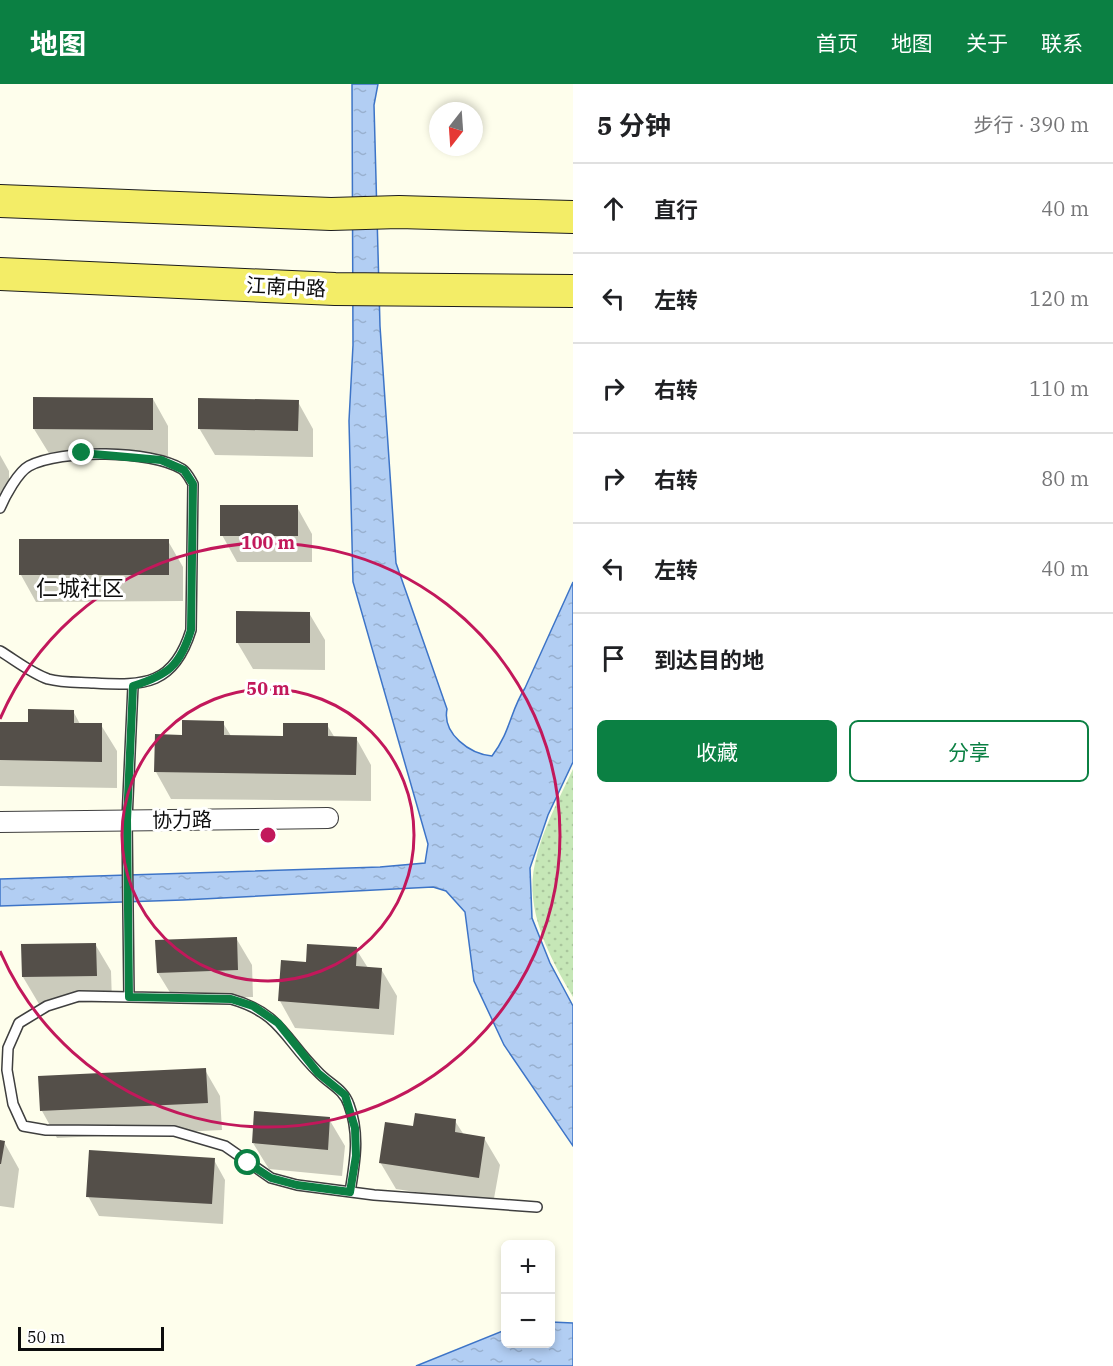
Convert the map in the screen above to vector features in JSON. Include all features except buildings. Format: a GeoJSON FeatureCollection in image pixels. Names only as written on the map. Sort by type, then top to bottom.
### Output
{"type":"FeatureCollection","features":[{"type":"Feature","properties":{"kind":"main road"},"geometry":{"type":"LineString","coordinates":[[0,201],[331,214],[399,212],[573,217]]}},
{"type":"Feature","properties":{"kind":"main road","name":"江南中路"},"geometry":{"type":"LineString","coordinates":[[0,273],[335,289],[573,291]]}},
{"type":"Feature","properties":{"kind":"street","name":"协力路"},"geometry":{"type":"LineString","coordinates":[[0,822],[328,818]]}},
{"type":"Feature","properties":{"kind":"lane"},"geometry":{"type":"LineString","coordinates":[[0,508],[26,468],[51,458],[82,453],[161,460],[184,470],[193,484],[191,630],[184,653],[173,667],[156,679],[133,686],[46,678],[0,651]]}},
{"type":"Feature","properties":{"kind":"lane"},"geometry":{"type":"LineString","coordinates":[[129,997],[127,820],[133,686]]}},
{"type":"Feature","properties":{"kind":"lane"},"geometry":{"type":"LineString","coordinates":[[350,1192],[356,1156],[355,1128],[345,1095],[318,1073],[278,1023],[253,1006],[231,999],[79,996],[48,1006],[19,1023],[4,1048],[14,1104],[23,1126],[46,1131],[174,1131],[225,1146],[271,1178],[297,1185],[350,1192],[537,1207]]}},
{"type":"Feature","properties":{"kind":"green space"},"geometry":{"type":"Polygon","coordinates":[[[573,769],[573,997],[541,933],[533,898],[533,881],[535,863],[542,839],[573,769]]]}},
{"type":"Feature","properties":{"kind":"water"},"geometry":{"type":"Polygon","coordinates":[[[352,84],[378,84],[374,105],[380,326],[396,563],[447,709],[449,727],[459,741],[467,747],[492,756],[498,747],[573,582],[573,762],[548,815],[530,868],[532,918],[550,963],[573,1006],[573,1146],[504,1045],[474,981],[465,912],[446,891],[433,887],[183,900],[0,906],[0,879],[380,867],[425,863],[428,844],[353,582],[349,421],[353,345],[352,84]]]}},
{"type":"Feature","properties":{"kind":"water"},"geometry":{"type":"Polygon","coordinates":[[[555,1322],[573,1323],[573,1366],[416,1366],[501,1332],[501,1348],[555,1348],[555,1322]]]}},
{"type":"Feature","properties":{"kind":"district","name":"仁城社区"},"geometry":{"type":"Point","coordinates":[80,588]}},
{"type":"Feature","properties":{"kind":"route"},"geometry":{"type":"LineString","coordinates":[[82,453],[161,460],[184,470],[193,484],[191,630],[184,653],[173,667],[156,679],[133,686],[127,820],[129,997],[231,999],[253,1006],[278,1023],[318,1073],[345,1095],[355,1128],[356,1156],[350,1192],[297,1185],[271,1178],[248,1163]]}}]}
